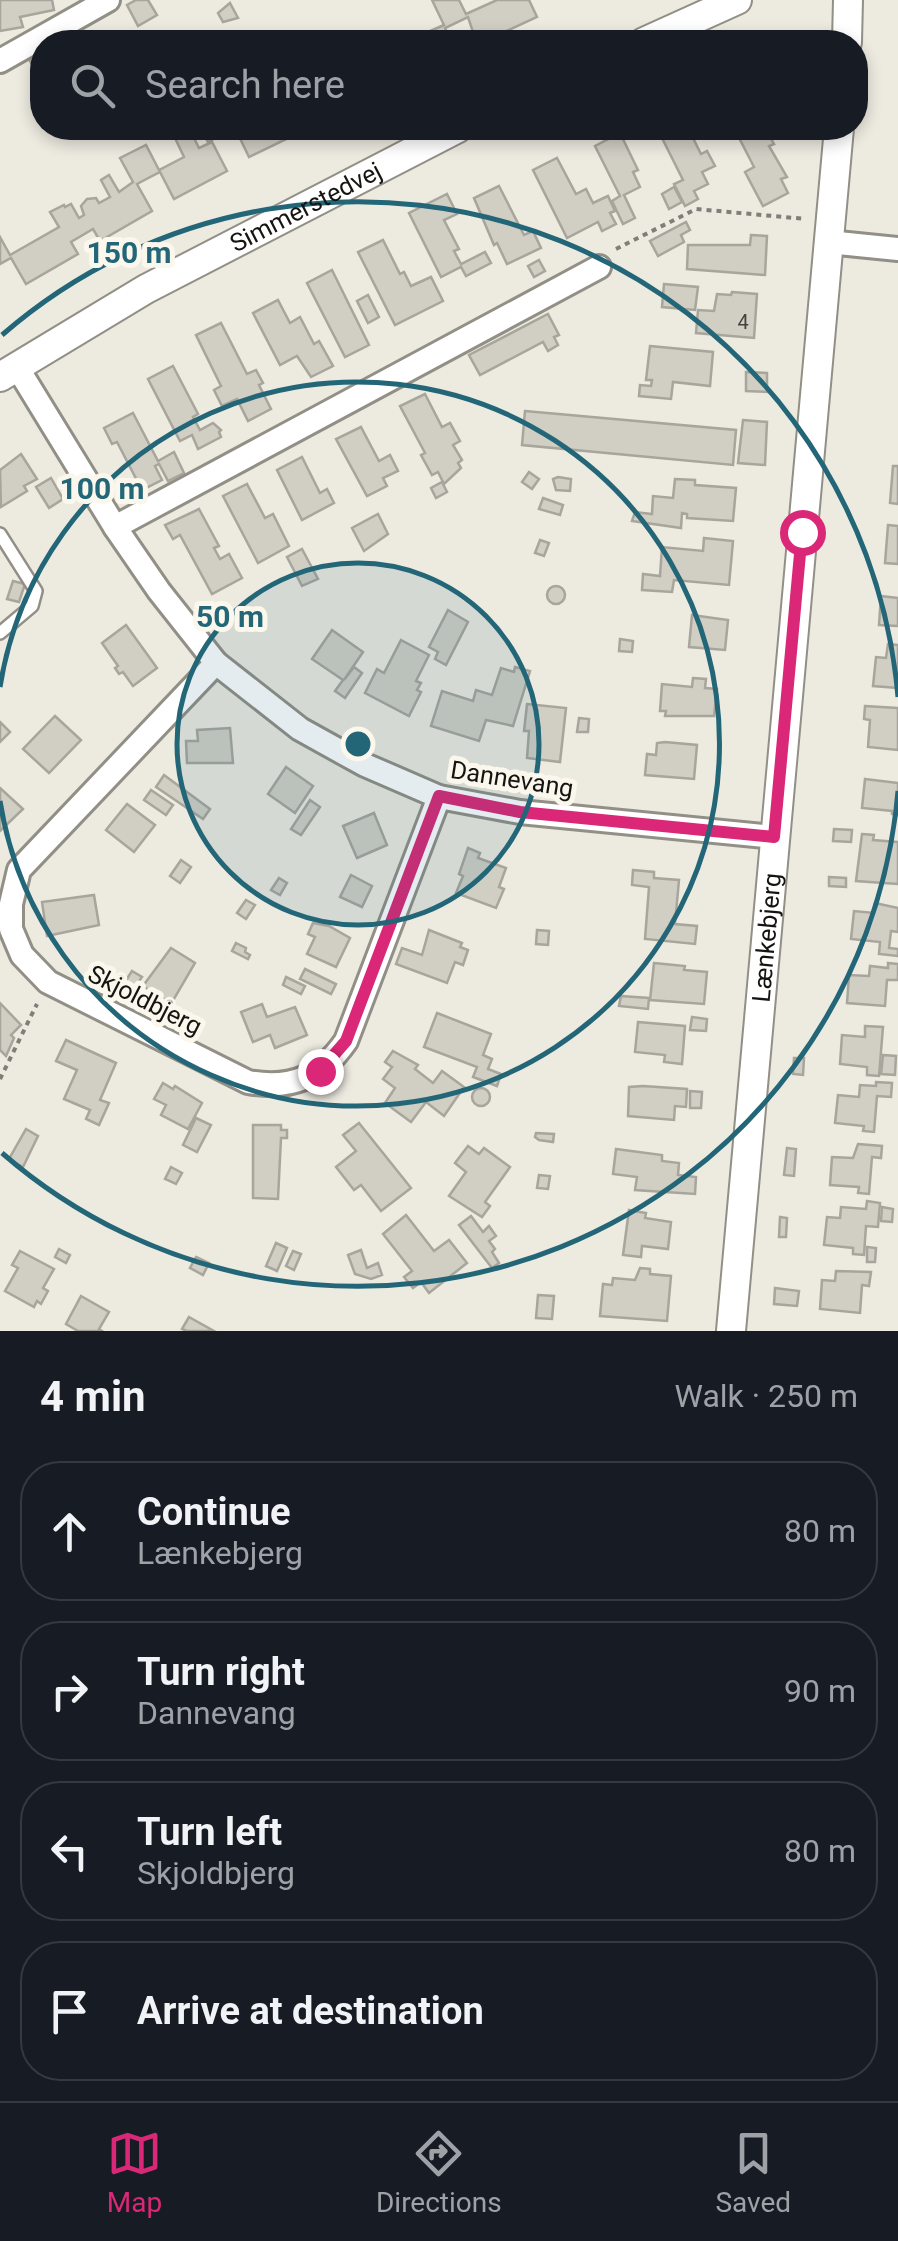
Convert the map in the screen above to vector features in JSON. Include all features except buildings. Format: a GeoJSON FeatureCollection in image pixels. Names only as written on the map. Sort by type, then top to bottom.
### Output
{"type":"FeatureCollection","features":[{"type":"Feature","properties":{"kind":"street"},"geometry":{"type":"LineString","coordinates":[[671,30],[737,0]]}},
{"type":"Feature","properties":{"kind":"street"},"geometry":{"type":"LineString","coordinates":[[847,30],[848,0]]}},
{"type":"Feature","properties":{"kind":"street"},"geometry":{"type":"LineString","coordinates":[[51,30],[93,4]]}},
{"type":"Feature","properties":{"kind":"street"},"geometry":{"type":"LineString","coordinates":[[0,61],[30,43]]}},
{"type":"Feature","properties":{"kind":"street","name":"Simmerstedvej"},"geometry":{"type":"LineString","coordinates":[[8,372],[146,289],[435,140]]}},
{"type":"Feature","properties":{"kind":"street","name":"Lænkebjerg"},"geometry":{"type":"LineString","coordinates":[[731,1331],[838,140]]}},
{"type":"Feature","properties":{"kind":"street"},"geometry":{"type":"LineString","coordinates":[[829,232],[898,248]]}},
{"type":"Feature","properties":{"kind":"street"},"geometry":{"type":"LineString","coordinates":[[115,527],[598,267]]}},
{"type":"Feature","properties":{"kind":"street","name":"Dannevang"},"geometry":{"type":"LineString","coordinates":[[8,372],[159,591],[216,663],[300,729],[366,765],[439,796],[520,812],[774,837]]}},
{"type":"Feature","properties":{"kind":"street","name":"Skjoldbjerg"},"geometry":{"type":"LineString","coordinates":[[216,663],[19,870],[11,904],[11,929],[22,955],[48,982],[248,1082],[269,1086],[306,1079],[333,1060],[346,1041],[439,796]]}},
{"type":"Feature","properties":{"kind":"lane"},"geometry":{"type":"LineString","coordinates":[[0,534],[36,591],[32,606],[0,633]]}},
{"type":"Feature","properties":{"kind":"path"},"geometry":{"type":"LineString","coordinates":[[598,267],[620,246],[696,209],[829,232]]}},
{"type":"Feature","properties":{"kind":"path"},"geometry":{"type":"LineString","coordinates":[[0,1079],[48,982]]}},
{"type":"Feature","properties":{"kind":"route"},"geometry":{"type":"LineString","coordinates":[[320,1071],[346,1041],[439,796],[520,812],[774,837],[802,532]]}}]}
